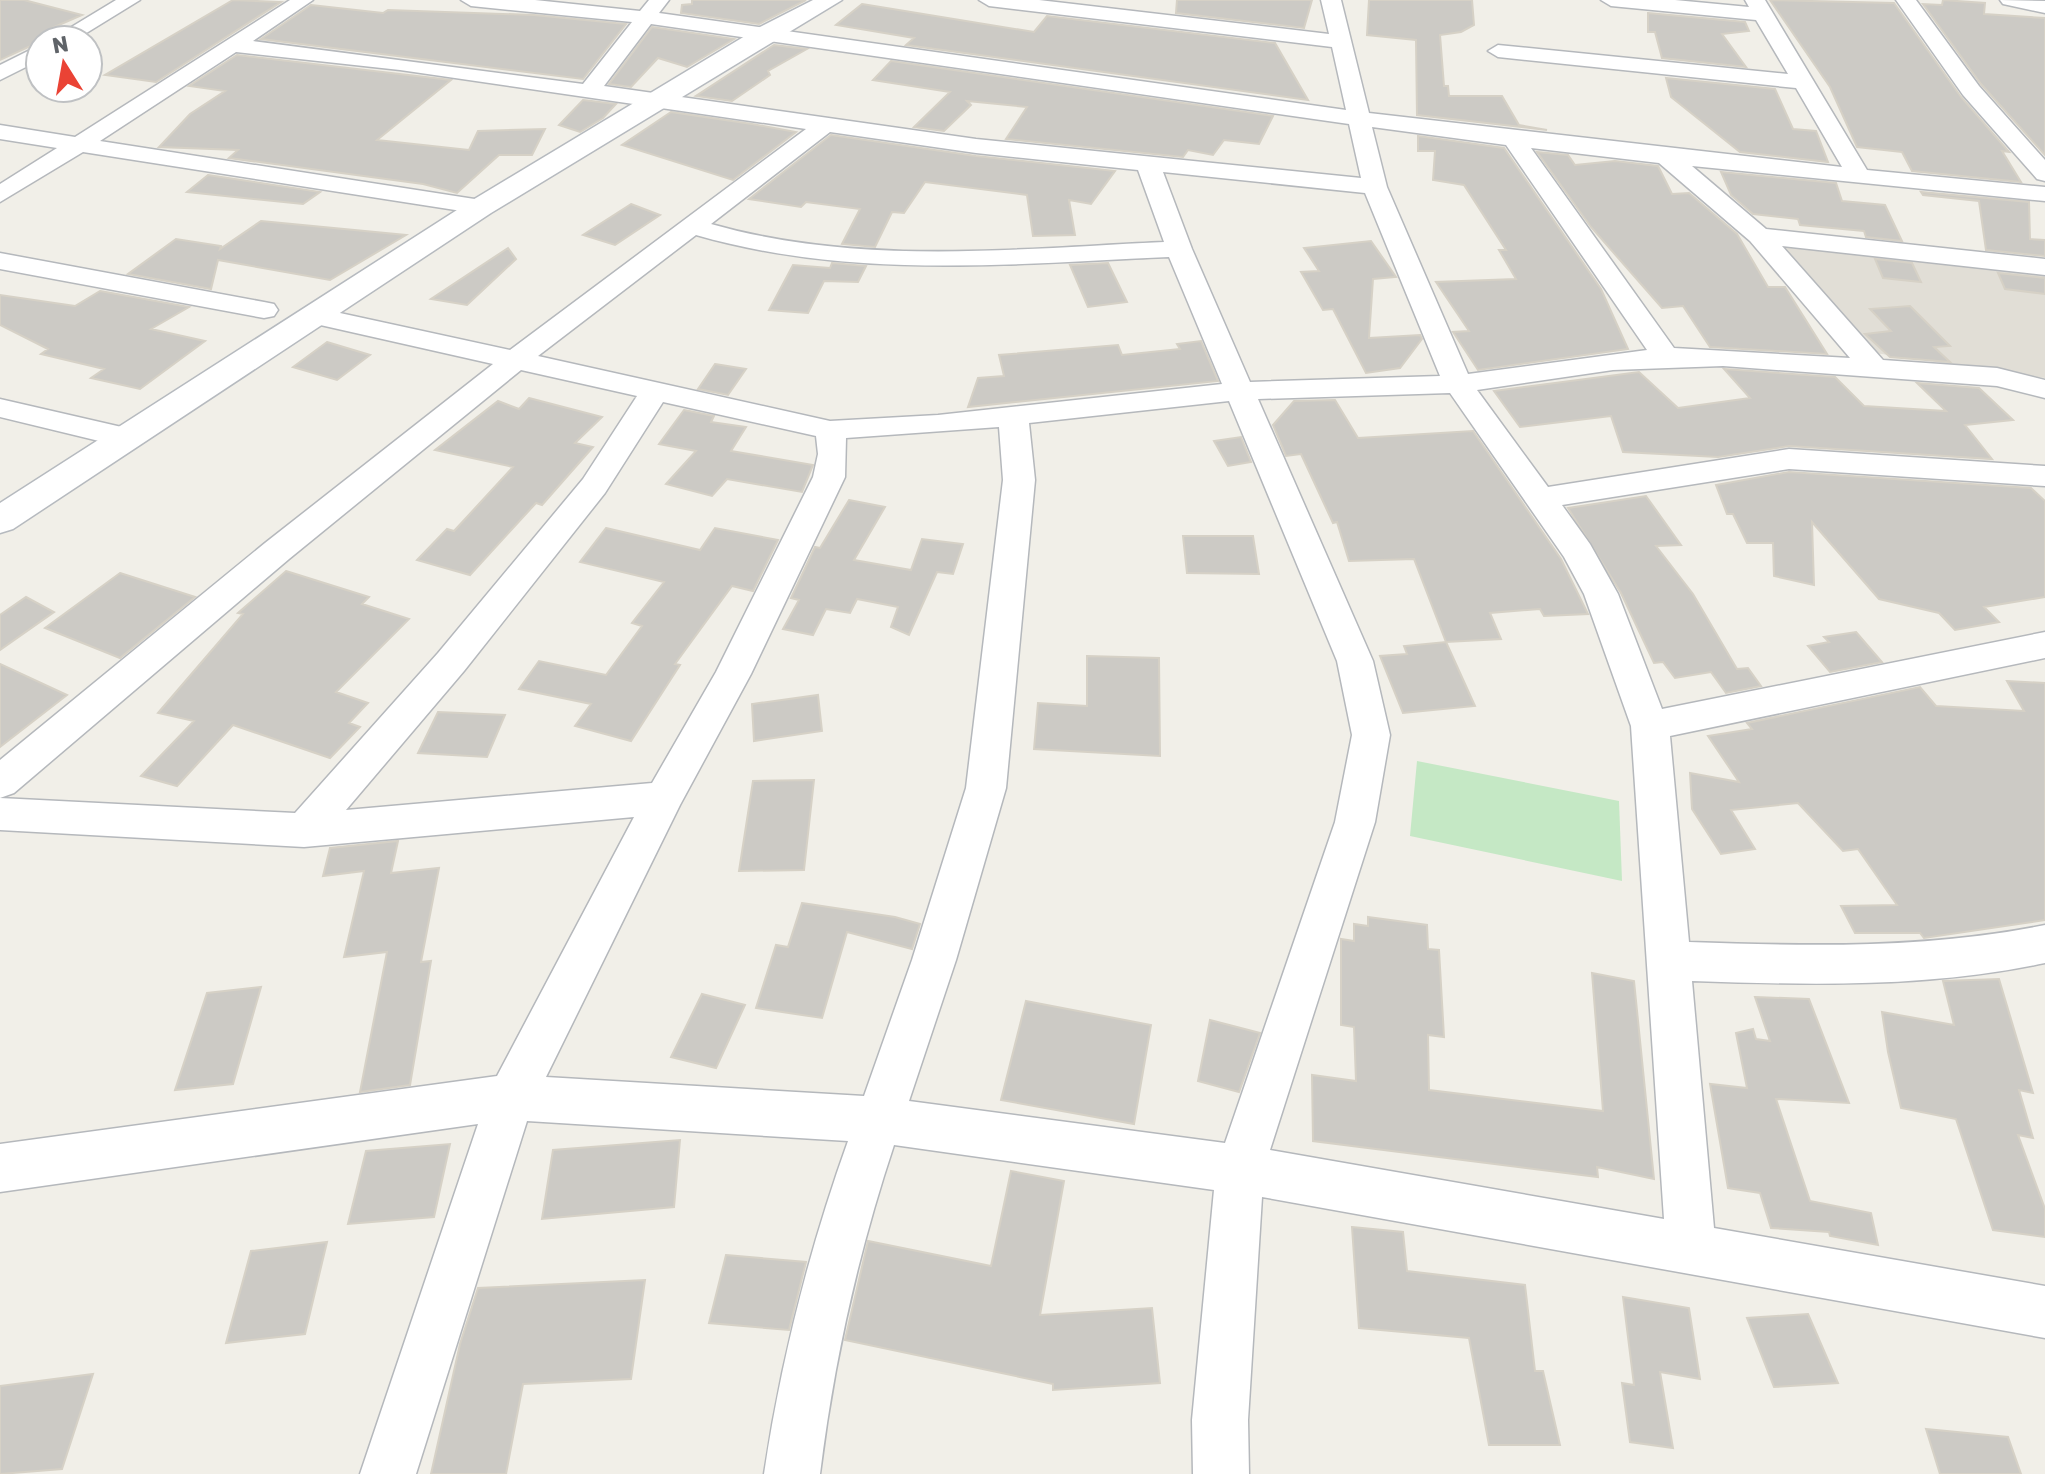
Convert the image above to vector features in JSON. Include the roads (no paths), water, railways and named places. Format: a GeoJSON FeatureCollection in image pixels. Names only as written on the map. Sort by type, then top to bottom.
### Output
{"type":"FeatureCollection","features":[{"type":"Feature","properties":{"kind":"street"},"geometry":{"type":"LineString","coordinates":[[88,24],[130,0]]}},
{"type":"Feature","properties":{"kind":"street"},"geometry":{"type":"LineString","coordinates":[[0,195],[303,0]]}},
{"type":"Feature","properties":{"kind":"street"},"geometry":{"type":"LineString","coordinates":[[471,0],[654,8],[768,32],[1359,119],[1859,177],[2045,194]]}},
{"type":"Feature","properties":{"kind":"street"},"geometry":{"type":"LineString","coordinates":[[0,520],[481,207],[768,32],[831,0]]}},
{"type":"Feature","properties":{"kind":"street"},"geometry":{"type":"LineString","coordinates":[[989,0],[1341,42]]}},
{"type":"Feature","properties":{"kind":"street"},"geometry":{"type":"LineString","coordinates":[[1176,23],[1184,0]]}},
{"type":"Feature","properties":{"kind":"street"},"geometry":{"type":"LineString","coordinates":[[1331,0],[1375,187],[1458,384],[1542,498],[1601,594],[1650,726],[1691,1249]]}},
{"type":"Feature","properties":{"kind":"street"},"geometry":{"type":"LineString","coordinates":[[1611,0],[1758,7],[1859,177]]}},
{"type":"Feature","properties":{"kind":"street"},"geometry":{"type":"LineString","coordinates":[[1906,0],[1941,54],[2004,132],[2045,174]]}},
{"type":"Feature","properties":{"kind":"street"},"geometry":{"type":"LineString","coordinates":[[2010,0],[2045,7]]}},
{"type":"Feature","properties":{"kind":"street"},"geometry":{"type":"LineString","coordinates":[[589,91],[654,8]]}},
{"type":"Feature","properties":{"kind":"street"},"geometry":{"type":"LineString","coordinates":[[230,45],[1149,166],[1375,187]]}},
{"type":"Feature","properties":{"kind":"street"},"geometry":{"type":"LineString","coordinates":[[1498,51],[1802,82]]}},
{"type":"Feature","properties":{"kind":"street"},"geometry":{"type":"LineString","coordinates":[[0,74],[24,60]]}},
{"type":"Feature","properties":{"kind":"street"},"geometry":{"type":"LineString","coordinates":[[0,782],[277,551],[513,362],[825,125]]}},
{"type":"Feature","properties":{"kind":"street"},"geometry":{"type":"LineString","coordinates":[[0,132],[481,207]]}},
{"type":"Feature","properties":{"kind":"street"},"geometry":{"type":"LineString","coordinates":[[2004,132],[2045,136]]}},
{"type":"Feature","properties":{"kind":"street"},"geometry":{"type":"LineString","coordinates":[[1512,137],[1666,357]]}},
{"type":"Feature","properties":{"kind":"street"},"geometry":{"type":"LineString","coordinates":[[1664,155],[1759,236],[1874,368]]}},
{"type":"Feature","properties":{"kind":"street"},"geometry":{"type":"LineString","coordinates":[[1149,166],[1179,249],[1355,661],[1371,735],[1355,822],[1240,1169],[1220,1420],[1221,1474]]}},
{"type":"Feature","properties":{"kind":"street"},"geometry":{"type":"LineString","coordinates":[[692,226],[754,245],[879,258],[1179,249]]}},
{"type":"Feature","properties":{"kind":"street"},"geometry":{"type":"LineString","coordinates":[[1759,236],[2045,267]]}},
{"type":"Feature","properties":{"kind":"street"},"geometry":{"type":"LineString","coordinates":[[0,261],[264,310]]}},
{"type":"Feature","properties":{"kind":"street"},"geometry":{"type":"LineString","coordinates":[[317,316],[830,430],[938,424],[1242,391],[1458,384],[1613,361],[1666,357],[1997,377],[2045,389]]}},
{"type":"Feature","properties":{"kind":"street"},"geometry":{"type":"LineString","coordinates":[[304,830],[451,662],[594,486],[656,389]]}},
{"type":"Feature","properties":{"kind":"street"},"geometry":{"type":"LineString","coordinates":[[0,408],[128,438]]}},
{"type":"Feature","properties":{"kind":"street"},"geometry":{"type":"LineString","coordinates":[[792,1474],[805,1380],[843,1224],[934,960],[986,788],[1019,480],[1013,415]]}},
{"type":"Feature","properties":{"kind":"street"},"geometry":{"type":"LineString","coordinates":[[388,1474],[511,1097],[664,798],[733,674],[829,477],[833,454],[830,430]]}},
{"type":"Feature","properties":{"kind":"street"},"geometry":{"type":"LineString","coordinates":[[1542,498],[1789,459],[2045,476]]}},
{"type":"Feature","properties":{"kind":"street"},"geometry":{"type":"LineString","coordinates":[[1650,726],[2045,645]]}},
{"type":"Feature","properties":{"kind":"street"},"geometry":{"type":"LineString","coordinates":[[0,814],[304,830],[664,798]]}},
{"type":"Feature","properties":{"kind":"street"},"geometry":{"type":"LineString","coordinates":[[1668,961],[1874,965],[1993,956],[2045,944]]}},
{"type":"Feature","properties":{"kind":"street"},"geometry":{"type":"LineString","coordinates":[[0,1168],[511,1097],[880,1120],[1240,1169],[2045,1312]]}}]}
